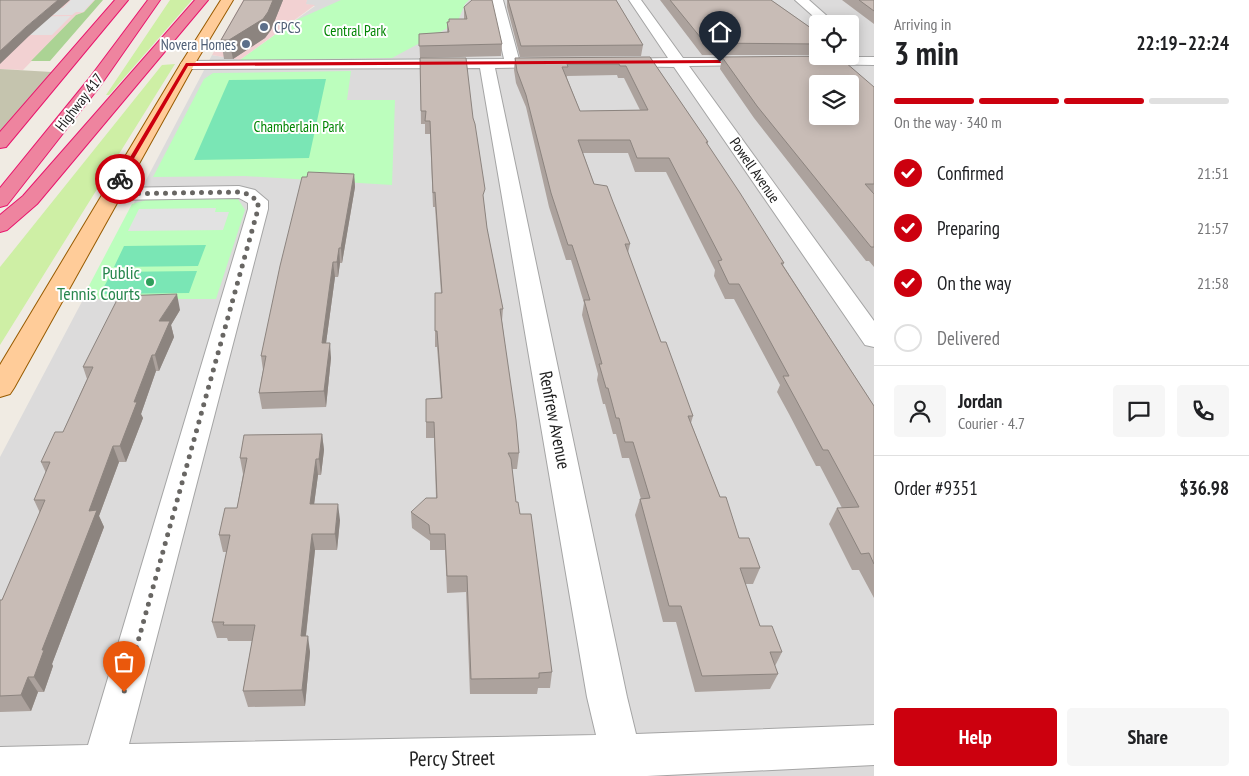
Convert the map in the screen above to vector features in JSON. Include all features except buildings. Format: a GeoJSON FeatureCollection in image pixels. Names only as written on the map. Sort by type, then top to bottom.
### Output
{"type":"FeatureCollection","features":[{"type":"Feature","properties":{"kind":"highway"},"geometry":{"type":"LineString","coordinates":[[0,143],[122,0]]}},
{"type":"Feature","properties":{"kind":"highway","name":"Highway 417"},"geometry":{"type":"LineString","coordinates":[[0,201],[94,83],[154,0]]}},
{"type":"Feature","properties":{"kind":"highway"},"geometry":{"type":"LineString","coordinates":[[0,226],[30,200],[202,0]]}},
{"type":"Feature","properties":{"kind":"main road"},"geometry":{"type":"LineString","coordinates":[[0,388],[186,64],[227,0]]}},
{"type":"Feature","properties":{"kind":"street","name":"Renfrew Avenue"},"geometry":{"type":"LineString","coordinates":[[497,0],[500,64],[608,697],[623,766]]}},
{"type":"Feature","properties":{"kind":"street","name":"Powell Avenue"},"geometry":{"type":"LineString","coordinates":[[635,0],[874,340]]}},
{"type":"Feature","properties":{"kind":"street"},"geometry":{"type":"LineString","coordinates":[[801,0],[819,15]]}},
{"type":"Feature","properties":{"kind":"street"},"geometry":{"type":"LineString","coordinates":[[861,48],[874,60]]}},
{"type":"Feature","properties":{"kind":"street"},"geometry":{"type":"LineString","coordinates":[[787,61],[874,60]]}},
{"type":"Feature","properties":{"kind":"street"},"geometry":{"type":"LineString","coordinates":[[597,63],[768,61]]}},
{"type":"Feature","properties":{"kind":"street"},"geometry":{"type":"LineString","coordinates":[[186,64],[570,63]]}},
{"type":"Feature","properties":{"kind":"street"},"geometry":{"type":"LineString","coordinates":[[100,770],[121,703],[258,209],[258,201],[254,197],[238,192],[111,194]]}},
{"type":"Feature","properties":{"kind":"street","name":"Percy Street"},"geometry":{"type":"LineString","coordinates":[[0,768],[100,770],[623,766],[874,745]]}},
{"type":"Feature","properties":{"kind":"shaded area"},"geometry":{"type":"Polygon","coordinates":[[[0,0],[95,0],[84,12],[76,15],[23,70],[0,69],[0,0]]]}},
{"type":"Feature","properties":{"kind":"shaded area"},"geometry":{"type":"Polygon","coordinates":[[[71,0],[94,0],[83,12],[76,12],[72,15],[0,15],[0,9],[63,8],[71,0]]]}},
{"type":"Feature","properties":{"kind":"shaded area"},"geometry":{"type":"Polygon","coordinates":[[[243,0],[307,0],[306,4],[315,5],[240,60],[212,55],[243,0]]]}},
{"type":"Feature","properties":{"kind":"shaded area"},"geometry":{"type":"Polygon","coordinates":[[[307,0],[874,0],[874,776],[0,776],[0,457],[212,55],[240,60],[315,6],[305,4],[307,0]]]}},
{"type":"Feature","properties":{"kind":"shaded area"},"geometry":{"type":"Polygon","coordinates":[[[71,16],[52,35],[13,35],[0,17],[71,16]]]}},
{"type":"Feature","properties":{"kind":"shaded area"},"geometry":{"type":"Polygon","coordinates":[[[0,69],[52,72],[0,131],[0,69]]]}},
{"type":"Feature","properties":{"kind":"shaded area"},"geometry":{"type":"Polygon","coordinates":[[[216,208],[215,212],[229,212],[223,230],[128,231],[139,209],[216,208]]]}},
{"type":"Feature","properties":{"kind":"green space"},"geometry":{"type":"Polygon","coordinates":[[[95,0],[103,0],[50,61],[31,61],[76,15],[84,12],[95,0]]]}},
{"type":"Feature","properties":{"kind":"green space"},"geometry":{"type":"Polygon","coordinates":[[[170,0],[192,0],[109,95],[106,95],[170,0]]]}},
{"type":"Feature","properties":{"kind":"green space","name":"Central Park"},"geometry":{"type":"Polygon","coordinates":[[[341,0],[469,0],[465,4],[457,23],[392,58],[240,60],[294,21],[341,0]]]}},
{"type":"Feature","properties":{"kind":"green space"},"geometry":{"type":"Polygon","coordinates":[[[175,64],[0,345],[0,267],[162,65],[175,64]]]}},
{"type":"Feature","properties":{"kind":"green space","name":"Chamberlain Park"},"geometry":{"type":"Polygon","coordinates":[[[351,71],[347,100],[395,100],[392,185],[245,176],[153,177],[204,79],[213,73],[351,71]]]}},
{"type":"Feature","properties":{"kind":"green space"},"geometry":{"type":"Polygon","coordinates":[[[326,79],[309,158],[194,160],[229,80],[326,79]]]}},
{"type":"Feature","properties":{"kind":"green space"},"geometry":{"type":"Polygon","coordinates":[[[211,197],[238,199],[245,210],[216,299],[82,299],[132,204],[153,198],[211,197]]]}},
{"type":"Feature","properties":{"kind":"green space","name":"Public Tennis Courts"},"geometry":{"type":"Polygon","coordinates":[[[206,245],[198,266],[114,267],[124,246],[206,245]]]}},
{"type":"Feature","properties":{"kind":"green space","name":"Public Tennis Courts"},"geometry":{"type":"Polygon","coordinates":[[[197,271],[189,293],[100,294],[112,272],[197,271]]]}},
{"type":"Feature","properties":{"kind":"way so far"},"geometry":{"type":"LineString","coordinates":[[120,179],[111,194],[232,191],[248,194],[258,201],[257,219],[124,692]]}},
{"type":"Feature","properties":{"kind":"place","name":"CPCS"},"geometry":{"type":"Point","coordinates":[264,27]}},
{"type":"Feature","properties":{"kind":"place","name":"Novera Homes"},"geometry":{"type":"Point","coordinates":[246,44]}},
{"type":"Feature","properties":{"kind":"place","name":"Public Tennis Courts"},"geometry":{"type":"Point","coordinates":[150,282]}},
{"type":"Feature","properties":{"kind":"route"},"geometry":{"type":"LineString","coordinates":[[120,179],[186,64],[720,62]]}}]}
